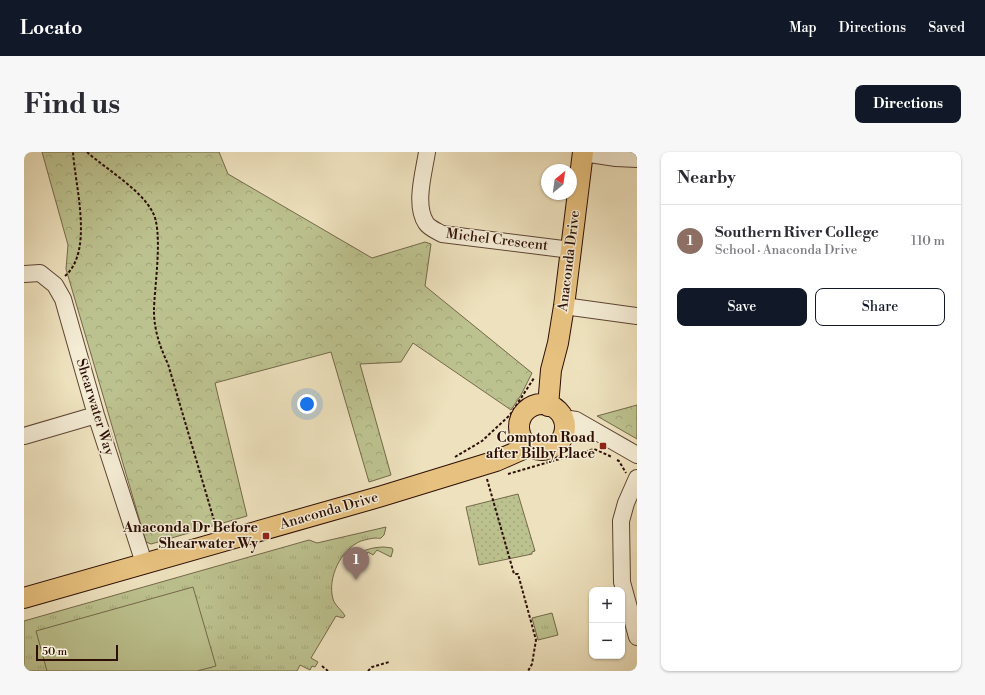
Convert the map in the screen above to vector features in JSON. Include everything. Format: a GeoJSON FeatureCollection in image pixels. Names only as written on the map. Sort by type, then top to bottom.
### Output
{"type":"FeatureCollection","features":[{"type":"Feature","properties":{"kind":"main road","name":"Anaconda Drive"},"geometry":{"type":"LineString","coordinates":[[552,416],[544,372],[558,343],[583,153]]}},
{"type":"Feature","properties":{"kind":"main road"},"geometry":{"type":"LineString","coordinates":[[526,411],[552,416],[562,439],[551,448],[544,450],[537,449],[526,442],[520,430],[520,423],[526,411]]}},
{"type":"Feature","properties":{"kind":"main road","name":"Anaconda Drive"},"geometry":{"type":"LineString","coordinates":[[24,598],[496,462],[526,442]]}},
{"type":"Feature","properties":{"kind":"street","name":"Michel Crescent"},"geometry":{"type":"LineString","coordinates":[[427,152],[421,192],[421,212],[427,224],[442,234],[571,250]]}},
{"type":"Feature","properties":{"kind":"street"},"geometry":{"type":"LineString","coordinates":[[583,153],[616,158],[637,159]]}},
{"type":"Feature","properties":{"kind":"street","name":"Shearwater Way"},"geometry":{"type":"LineString","coordinates":[[24,274],[40,273],[55,285],[63,299],[96,415],[144,563]]}},
{"type":"Feature","properties":{"kind":"street"},"geometry":{"type":"LineString","coordinates":[[564,306],[637,316]]}},
{"type":"Feature","properties":{"kind":"street"},"geometry":{"type":"LineString","coordinates":[[24,436],[96,415]]}},
{"type":"Feature","properties":{"kind":"street"},"geometry":{"type":"LineString","coordinates":[[552,416],[576,420],[637,456]]}},
{"type":"Feature","properties":{"kind":"street"},"geometry":{"type":"LineString","coordinates":[[637,478],[626,503],[621,521],[622,582],[637,637]]}},
{"type":"Feature","properties":{"kind":"path"},"geometry":{"type":"LineString","coordinates":[[55,285],[69,272],[73,266],[81,239],[81,222],[73,152]]}},
{"type":"Feature","properties":{"kind":"path"},"geometry":{"type":"LineString","coordinates":[[87,152],[128,186],[153,212],[157,230],[154,312],[157,340],[168,364],[216,528],[223,526]]}},
{"type":"Feature","properties":{"kind":"path"},"geometry":{"type":"LineString","coordinates":[[455,457],[482,442],[510,415],[533,381],[544,372]]}},
{"type":"Feature","properties":{"kind":"path"},"geometry":{"type":"LineString","coordinates":[[487,479],[514,574],[518,574],[536,640],[532,664],[528,671]]}},
{"type":"Feature","properties":{"kind":"path"},"geometry":{"type":"LineString","coordinates":[[368,671],[372,667],[389,662]]}},
{"type":"Feature","properties":{"kind":"path"},"geometry":{"type":"LineString","coordinates":[[322,666],[328,671]]}},
{"type":"Feature","properties":{"kind":"green space"},"geometry":{"type":"Polygon","coordinates":[[[42,152],[219,152],[228,174],[372,258],[425,242],[431,244],[425,286],[532,373],[521,395],[511,410],[413,343],[401,362],[360,364],[391,475],[369,482],[331,352],[215,383],[247,516],[151,544],[146,542],[66,269],[68,245],[42,152]]]}},
{"type":"Feature","properties":{"kind":"green space"},"geometry":{"type":"Polygon","coordinates":[[[637,405],[637,439],[597,416],[637,405]]]}},
{"type":"Feature","properties":{"kind":"green space"},"geometry":{"type":"Polygon","coordinates":[[[518,494],[535,551],[532,552],[532,554],[479,565],[466,507],[518,494]]]}},
{"type":"Feature","properties":{"kind":"green space"},"geometry":{"type":"Polygon","coordinates":[[[386,527],[384,535],[381,538],[361,541],[347,550],[337,565],[332,582],[333,599],[345,616],[343,618],[336,616],[311,658],[318,662],[315,667],[312,666],[310,670],[300,665],[297,671],[24,671],[24,621],[309,540],[317,543],[386,527]]]}},
{"type":"Feature","properties":{"kind":"green space"},"geometry":{"type":"Polygon","coordinates":[[[384,547],[392,548],[393,550],[391,557],[377,550],[373,555],[368,552],[365,557],[359,554],[352,563],[351,560],[361,552],[384,547]]]}},
{"type":"Feature","properties":{"kind":"green space"},"geometry":{"type":"Polygon","coordinates":[[[193,587],[216,666],[197,671],[47,671],[36,631],[193,587]]]}},
{"type":"Feature","properties":{"kind":"green space"},"geometry":{"type":"Polygon","coordinates":[[[552,613],[558,635],[538,640],[532,618],[552,613]]]}},
{"type":"Feature","properties":{"kind":"place","name":"Compton Road after Bilby Place"},"geometry":{"type":"Point","coordinates":[603,446]}},
{"type":"Feature","properties":{"kind":"place","name":"Anaconda Dr Before Shearwater Wy"},"geometry":{"type":"Point","coordinates":[266,536]}},
{"type":"Feature","properties":{"kind":"place","name":"Southern River College"},"geometry":{"type":"Point","coordinates":[356,580]}}]}
